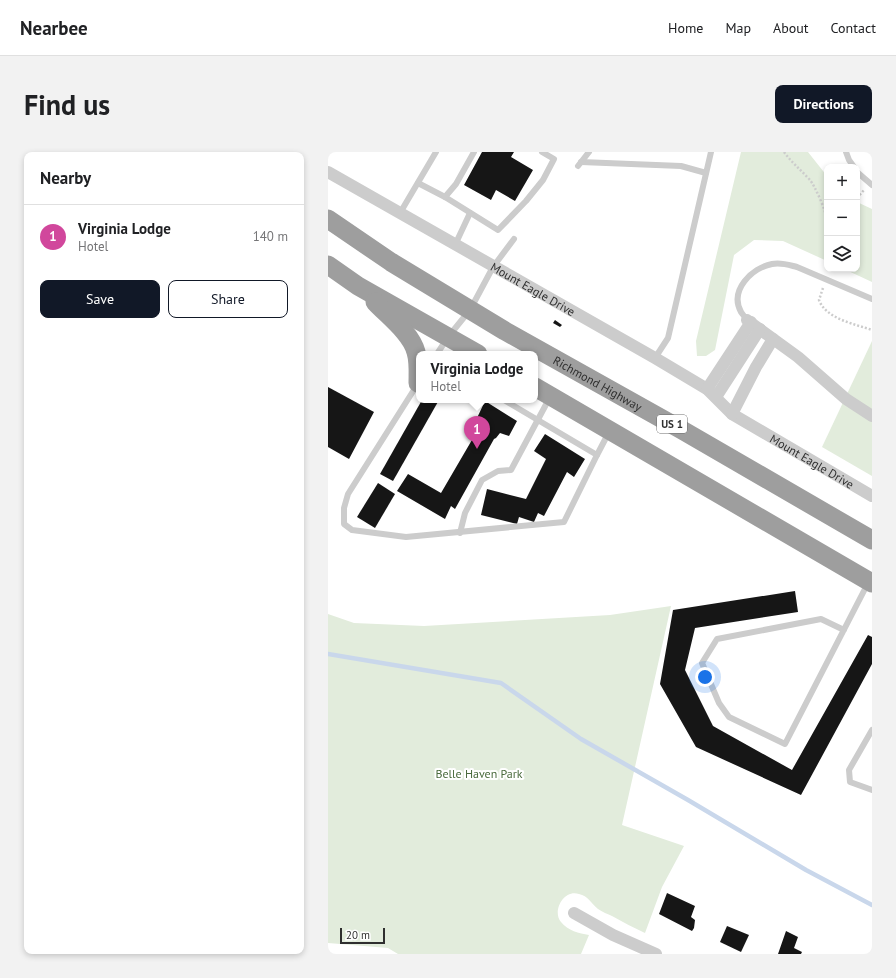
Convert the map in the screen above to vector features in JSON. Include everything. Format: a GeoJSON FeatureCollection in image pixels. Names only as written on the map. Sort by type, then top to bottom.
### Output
{"type":"FeatureCollection","features":[{"type":"Feature","properties":{"kind":"highway","name":"Richmond Highway"},"geometry":{"type":"LineString","coordinates":[[328,219],[391,262],[505,331],[682,430],[872,540]]}},
{"type":"Feature","properties":{"kind":"highway"},"geometry":{"type":"LineString","coordinates":[[328,265],[358,286],[473,351]]}},
{"type":"Feature","properties":{"kind":"highway"},"geometry":{"type":"LineString","coordinates":[[358,286],[410,338],[416,352]]}},
{"type":"Feature","properties":{"kind":"highway"},"geometry":{"type":"LineString","coordinates":[[543,392],[871,581]]}},
{"type":"Feature","properties":{"kind":"street","name":"Mount Eagle Drive"},"geometry":{"type":"LineString","coordinates":[[328,172],[655,358],[707,389],[732,414],[872,496]]}},
{"type":"Feature","properties":{"kind":"street"},"geometry":{"type":"LineString","coordinates":[[753,324],[798,357],[846,399],[872,416]]}},
{"type":"Feature","properties":{"kind":"street"},"geometry":{"type":"LineString","coordinates":[[707,389],[753,324]]}},
{"type":"Feature","properties":{"kind":"street"},"geometry":{"type":"LineString","coordinates":[[716,397],[753,324]]}},
{"type":"Feature","properties":{"kind":"street"},"geometry":{"type":"LineString","coordinates":[[732,414],[756,367],[773,339]]}},
{"type":"Feature","properties":{"kind":"street"},"geometry":{"type":"LineString","coordinates":[[574,913],[613,935],[656,954]]}},
{"type":"Feature","properties":{"kind":"lane"},"geometry":{"type":"LineString","coordinates":[[400,214],[436,152]]}},
{"type":"Feature","properties":{"kind":"lane"},"geometry":{"type":"LineString","coordinates":[[445,197],[456,184],[474,152]]}},
{"type":"Feature","properties":{"kind":"lane"},"geometry":{"type":"LineString","coordinates":[[418,184],[445,197],[498,230],[526,202],[543,180],[554,159],[542,152]]}},
{"type":"Feature","properties":{"kind":"lane"},"geometry":{"type":"LineString","coordinates":[[589,152],[580,164],[681,166],[706,173]]}},
{"type":"Feature","properties":{"kind":"lane"},"geometry":{"type":"LineString","coordinates":[[655,358],[668,338],[711,152]]}},
{"type":"Feature","properties":{"kind":"lane"},"geometry":{"type":"LineString","coordinates":[[846,152],[852,164]]}},
{"type":"Feature","properties":{"kind":"lane"},"geometry":{"type":"LineString","coordinates":[[860,175],[872,185]]}},
{"type":"Feature","properties":{"kind":"lane"},"geometry":{"type":"LineString","coordinates":[[455,245],[470,213]]}},
{"type":"Feature","properties":{"kind":"lane"},"geometry":{"type":"LineString","coordinates":[[439,351],[448,336],[470,310],[493,267],[514,239]]}},
{"type":"Feature","properties":{"kind":"lane"},"geometry":{"type":"LineString","coordinates":[[753,324],[741,312],[738,292],[741,284],[750,274],[758,269],[774,263],[798,267],[872,299]]}},
{"type":"Feature","properties":{"kind":"lane"},"geometry":{"type":"LineString","coordinates":[[416,388],[348,494],[344,508],[344,524],[352,530],[406,537],[564,522],[610,430]]}},
{"type":"Feature","properties":{"kind":"lane"},"geometry":{"type":"LineString","coordinates":[[460,533],[465,513],[482,480],[498,472],[510,470],[537,421],[543,392]]}},
{"type":"Feature","properties":{"kind":"lane"},"geometry":{"type":"LineString","coordinates":[[509,403],[597,455]]}},
{"type":"Feature","properties":{"kind":"lane"},"geometry":{"type":"LineString","coordinates":[[844,630],[821,619],[717,638],[702,663],[720,703],[730,717],[784,744],[871,581]]}},
{"type":"Feature","properties":{"kind":"lane"},"geometry":{"type":"LineString","coordinates":[[872,730],[849,770],[850,782],[872,790]]}},
{"type":"Feature","properties":{"kind":"path"},"geometry":{"type":"LineString","coordinates":[[784,152],[791,162],[811,181],[824,205]]}},
{"type":"Feature","properties":{"kind":"path"},"geometry":{"type":"LineString","coordinates":[[827,279],[819,300],[821,304],[833,315],[872,330]]}},
{"type":"Feature","properties":{"kind":"green space"},"geometry":{"type":"Polygon","coordinates":[[[741,152],[808,152],[824,172],[824,260],[783,241],[754,240],[734,255],[715,350],[706,356],[697,356],[696,341],[741,152]]]}},
{"type":"Feature","properties":{"kind":"green space"},"geometry":{"type":"Polygon","coordinates":[[[860,203],[872,209],[872,282],[850,272],[860,272],[860,203]]]}},
{"type":"Feature","properties":{"kind":"green space"},"geometry":{"type":"Polygon","coordinates":[[[872,341],[872,476],[822,447],[872,341]]]}},
{"type":"Feature","properties":{"kind":"green space","name":"Belle Haven Park"},"geometry":{"type":"Polygon","coordinates":[[[671,606],[622,825],[684,846],[662,887],[645,933],[600,910],[585,896],[573,893],[564,898],[561,902],[558,913],[561,922],[567,928],[589,935],[581,954],[398,954],[388,948],[328,943],[328,614],[354,623],[424,626],[610,615],[671,606]]]}},
{"type":"Feature","properties":{"kind":"building"},"geometry":{"type":"Polygon","coordinates":[[[482,152],[514,152],[511,157],[533,170],[515,201],[496,190],[491,200],[464,185],[482,152]]]}},
{"type":"Feature","properties":{"kind":"building"},"geometry":{"type":"Polygon","coordinates":[[[555,320],[562,325],[560,327],[553,323],[555,320]]]}},
{"type":"Feature","properties":{"kind":"building"},"geometry":{"type":"Polygon","coordinates":[[[328,387],[374,412],[349,459],[328,447],[328,387]]]}},
{"type":"Feature","properties":{"kind":"building"},"geometry":{"type":"Polygon","coordinates":[[[420,403],[437,403],[393,481],[380,474],[420,403]]]}},
{"type":"Feature","properties":{"kind":"building"},"geometry":{"type":"Polygon","coordinates":[[[484,403],[488,403],[517,421],[509,436],[500,433],[494,439],[455,509],[451,506],[445,519],[397,491],[408,474],[441,493],[483,421],[477,418],[484,403]]]}},
{"type":"Feature","properties":{"kind":"building"},"geometry":{"type":"Polygon","coordinates":[[[545,434],[585,459],[574,477],[567,472],[544,516],[538,513],[534,522],[519,517],[517,524],[481,515],[487,489],[526,499],[546,459],[534,451],[545,434]]]}},
{"type":"Feature","properties":{"kind":"building"},"geometry":{"type":"Polygon","coordinates":[[[378,483],[395,494],[375,528],[357,517],[378,483]]]}},
{"type":"Feature","properties":{"kind":"building"},"geometry":{"type":"Polygon","coordinates":[[[795,591],[798,612],[695,628],[685,670],[713,726],[792,770],[868,635],[872,637],[872,664],[801,795],[696,747],[660,684],[673,610],[795,591]]]}},
{"type":"Feature","properties":{"kind":"building"},"geometry":{"type":"Polygon","coordinates":[[[667,893],[695,906],[691,917],[695,920],[692,931],[659,914],[667,893]]]}},
{"type":"Feature","properties":{"kind":"building"},"geometry":{"type":"Polygon","coordinates":[[[727,926],[749,935],[741,952],[720,942],[727,926]]]}},
{"type":"Feature","properties":{"kind":"building"},"geometry":{"type":"Polygon","coordinates":[[[786,931],[798,937],[794,948],[802,952],[801,954],[778,954],[786,931]]]}},
{"type":"Feature","properties":{"kind":"waterway"},"geometry":{"type":"LineString","coordinates":[[328,654],[501,683],[581,739],[806,870],[872,905]]}},
{"type":"Feature","properties":{"kind":"place","name":"Virginia Lodge"},"geometry":{"type":"Point","coordinates":[477,449]}}]}
